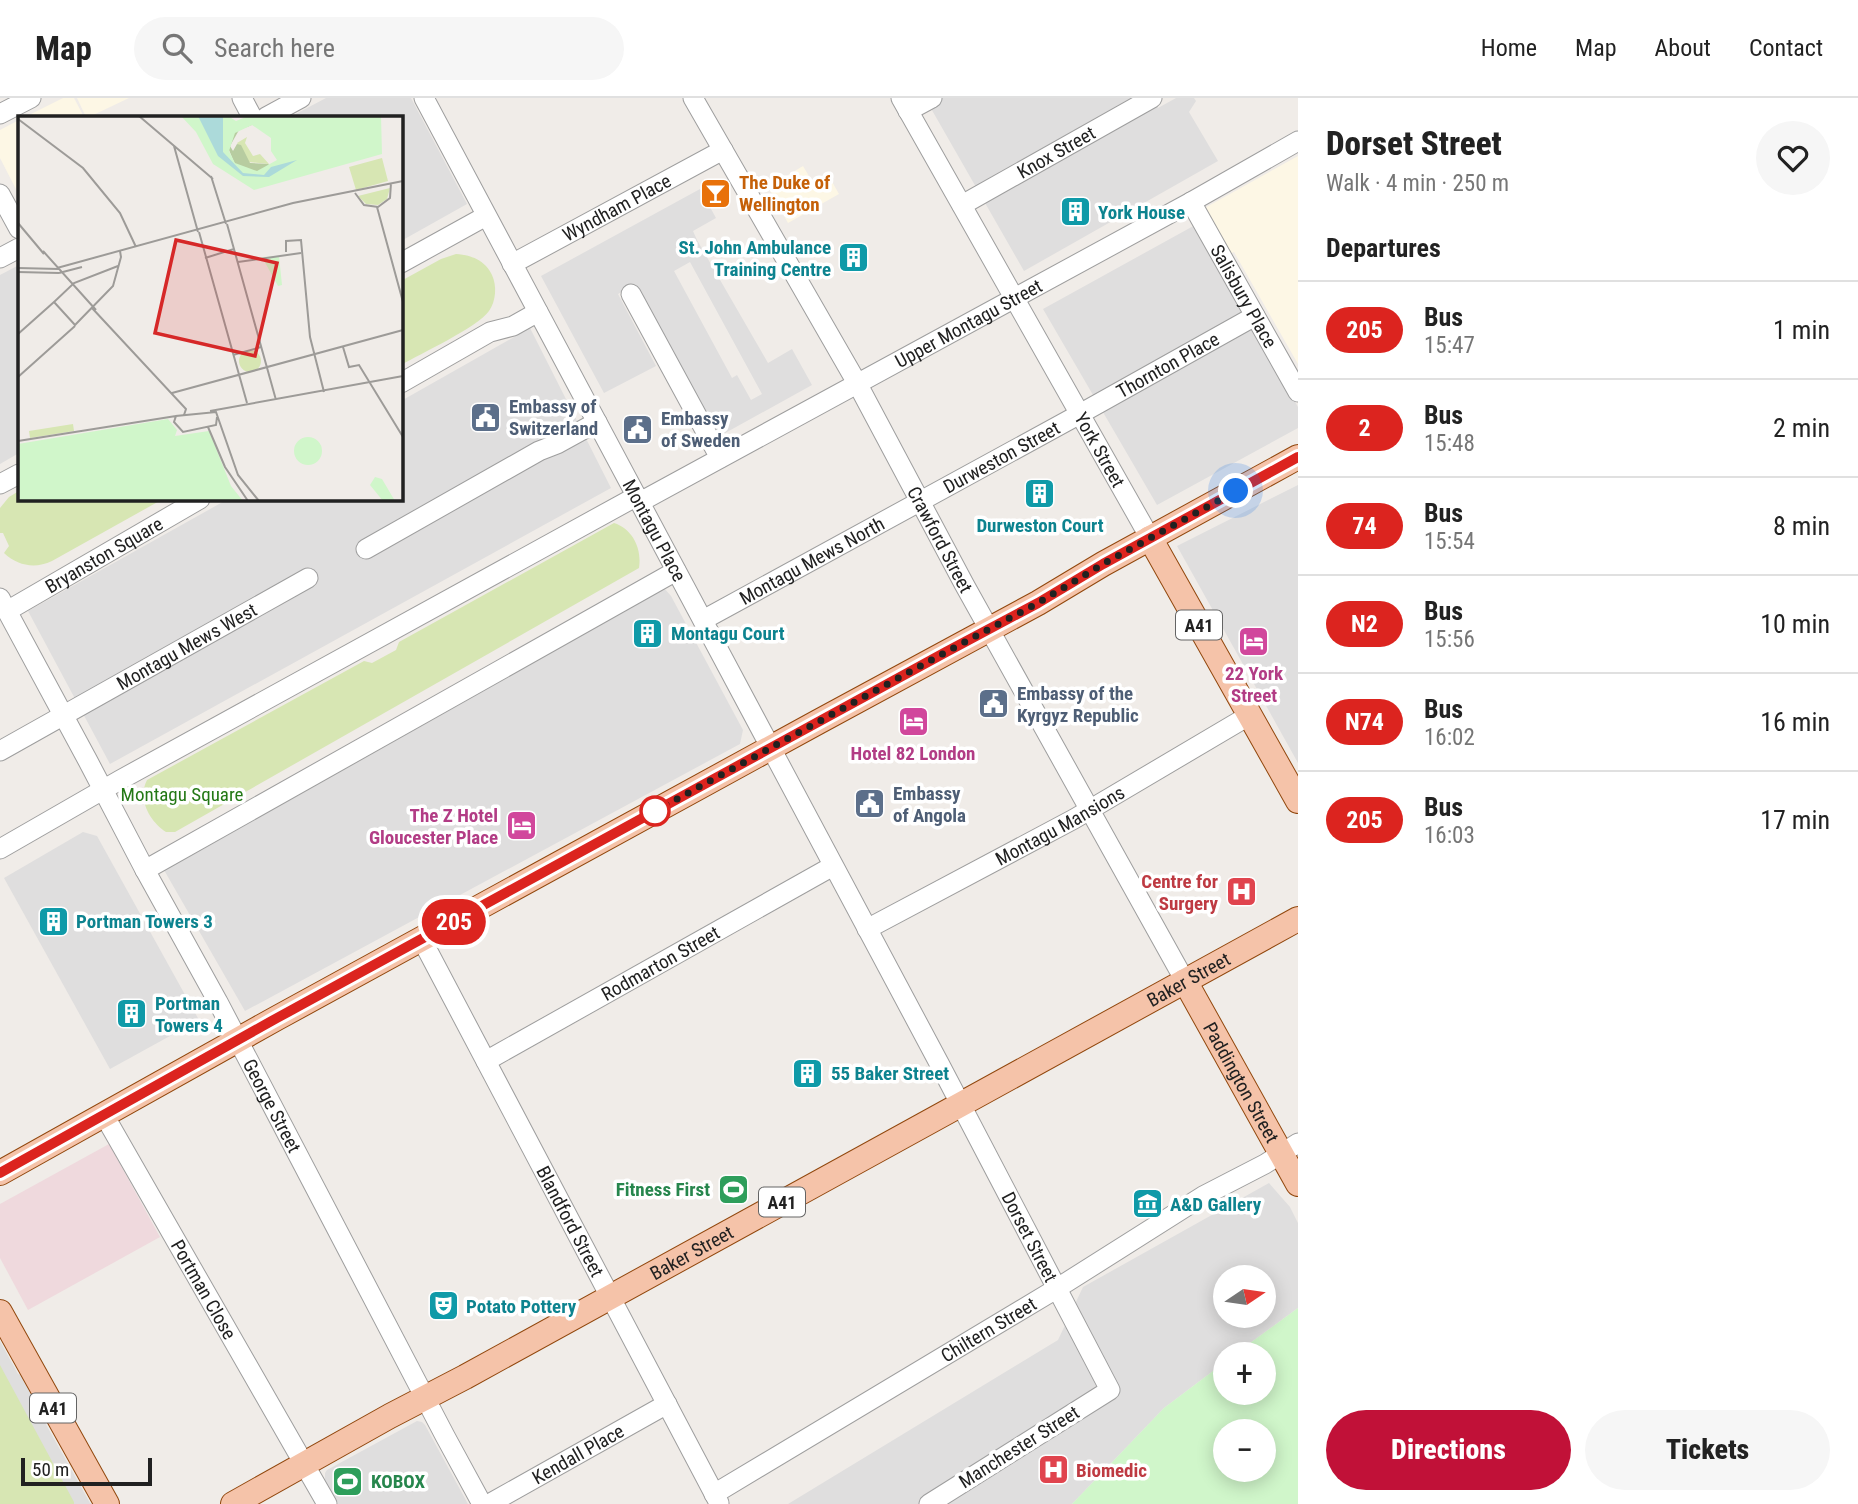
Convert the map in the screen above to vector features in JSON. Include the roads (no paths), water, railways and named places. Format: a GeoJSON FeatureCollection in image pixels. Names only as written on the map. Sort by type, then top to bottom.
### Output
{"type":"FeatureCollection","features":[{"type":"Feature","properties":{"kind":"main road"},"geometry":{"type":"LineString","coordinates":[[0,1173],[1038,603],[1298,457]]}},
{"type":"Feature","properties":{"kind":"main road","name":"York Street"},"geometry":{"type":"LineString","coordinates":[[1150,538],[1298,801]]}},
{"type":"Feature","properties":{"kind":"main road","name":"Baker Street"},"geometry":{"type":"LineString","coordinates":[[233,1504],[1298,919]]}},
{"type":"Feature","properties":{"kind":"main road","name":"Paddington Street"},"geometry":{"type":"LineString","coordinates":[[1185,981],[1290,1148],[1298,1184]]}},
{"type":"Feature","properties":{"kind":"main road","name":"A41"},"geometry":{"type":"LineString","coordinates":[[0,1312],[107,1504]]}},
{"type":"Feature","properties":{"kind":"street"},"geometry":{"type":"LineString","coordinates":[[0,114],[31,98]]}},
{"type":"Feature","properties":{"kind":"street"},"geometry":{"type":"LineString","coordinates":[[242,98],[251,116]]}},
{"type":"Feature","properties":{"kind":"street"},"geometry":{"type":"LineString","coordinates":[[268,116],[301,98]]}},
{"type":"Feature","properties":{"kind":"street"},"geometry":{"type":"LineString","coordinates":[[402,382],[490,332],[513,326],[538,312],[424,98]]}},
{"type":"Feature","properties":{"kind":"street","name":"Crawford Street"},"geometry":{"type":"LineString","coordinates":[[693,98],[858,383],[989,629],[1185,981]]}},
{"type":"Feature","properties":{"kind":"street"},"geometry":{"type":"LineString","coordinates":[[905,105],[932,98]]}},
{"type":"Feature","properties":{"kind":"street","name":"Knox Street"},"geometry":{"type":"LineString","coordinates":[[962,205],[1152,98]]}},
{"type":"Feature","properties":{"kind":"street","name":"York Street"},"geometry":{"type":"LineString","coordinates":[[905,105],[1150,538]]}},
{"type":"Feature","properties":{"kind":"street","name":"Upper Montagu Street"},"geometry":{"type":"LineString","coordinates":[[638,499],[720,458],[1298,141]]}},
{"type":"Feature","properties":{"kind":"street","name":"Wyndham Place"},"geometry":{"type":"LineString","coordinates":[[512,264],[723,150]]}},
{"type":"Feature","properties":{"kind":"street"},"geometry":{"type":"LineString","coordinates":[[0,194],[18,227]]}},
{"type":"Feature","properties":{"kind":"street","name":"Salisbury Place"},"geometry":{"type":"LineString","coordinates":[[1191,202],[1298,392]]}},
{"type":"Feature","properties":{"kind":"street"},"geometry":{"type":"LineString","coordinates":[[402,262],[486,216]]}},
{"type":"Feature","properties":{"kind":"street"},"geometry":{"type":"LineString","coordinates":[[0,258],[18,249]]}},
{"type":"Feature","properties":{"kind":"street"},"geometry":{"type":"LineString","coordinates":[[631,294],[720,458]]}},
{"type":"Feature","properties":{"kind":"street","name":"Montagu Place"},"geometry":{"type":"LineString","coordinates":[[538,312],[770,749]]}},
{"type":"Feature","properties":{"kind":"street","name":"Thornton Place"},"geometry":{"type":"LineString","coordinates":[[1081,414],[1255,316]]}},
{"type":"Feature","properties":{"kind":"street","name":"Durweston Street"},"geometry":{"type":"LineString","coordinates":[[920,500],[1081,414]]}},
{"type":"Feature","properties":{"kind":"street"},"geometry":{"type":"LineString","coordinates":[[366,549],[539,451],[597,422]]}},
{"type":"Feature","properties":{"kind":"street"},"geometry":{"type":"LineString","coordinates":[[0,484],[18,475]]}},
{"type":"Feature","properties":{"kind":"street"},"geometry":{"type":"LineString","coordinates":[[0,849],[638,499]]}},
{"type":"Feature","properties":{"kind":"street","name":"Bryanston Square"},"geometry":{"type":"LineString","coordinates":[[4,604],[198,500]]}},
{"type":"Feature","properties":{"kind":"street","name":"Montagu Mews North"},"geometry":{"type":"LineString","coordinates":[[703,620],[920,500]]}},
{"type":"Feature","properties":{"kind":"street"},"geometry":{"type":"LineString","coordinates":[[145,870],[677,570]]}},
{"type":"Feature","properties":{"kind":"street","name":"Montagu Mews West"},"geometry":{"type":"LineString","coordinates":[[0,751],[308,578]]}},
{"type":"Feature","properties":{"kind":"street","name":"George Street"},"geometry":{"type":"LineString","coordinates":[[4,604],[218,1002],[482,1504]]}},
{"type":"Feature","properties":{"kind":"street","name":"Montagu Mansions"},"geometry":{"type":"LineString","coordinates":[[867,929],[1089,810],[1250,715]]}},
{"type":"Feature","properties":{"kind":"street","name":"Dorset Street"},"geometry":{"type":"LineString","coordinates":[[770,749],[961,1104],[1110,1390]]}},
{"type":"Feature","properties":{"kind":"street","name":"Rodmarton Street"},"geometry":{"type":"LineString","coordinates":[[486,1061],[833,866]]}},
{"type":"Feature","properties":{"kind":"street","name":"Blandford Street"},"geometry":{"type":"LineString","coordinates":[[422,940],[717,1499]]}},
{"type":"Feature","properties":{"kind":"street","name":"Portman Close"},"geometry":{"type":"LineString","coordinates":[[104,1115],[327,1504]]}},
{"type":"Feature","properties":{"kind":"street","name":"Chiltern Street"},"geometry":{"type":"LineString","coordinates":[[717,1499],[1203,1196],[1290,1148]]}},
{"type":"Feature","properties":{"kind":"street","name":"Manchester Street"},"geometry":{"type":"LineString","coordinates":[[929,1504],[1110,1390]]}},
{"type":"Feature","properties":{"kind":"street","name":"Kendall Place"},"geometry":{"type":"LineString","coordinates":[[489,1504],[667,1404]]}},
{"type":"Feature","properties":{"kind":"place","name":"The Duke of Wellington"},"geometry":{"type":"Point","coordinates":[716,193]}},
{"type":"Feature","properties":{"kind":"place","name":"York House"},"geometry":{"type":"Point","coordinates":[1075,212]}},
{"type":"Feature","properties":{"kind":"place","name":"St. John Ambulance Training Centre"},"geometry":{"type":"Point","coordinates":[854,258]}},
{"type":"Feature","properties":{"kind":"place","name":"Embassy of Switzerland"},"geometry":{"type":"Point","coordinates":[486,417]}},
{"type":"Feature","properties":{"kind":"place","name":"Embassy of Sweden"},"geometry":{"type":"Point","coordinates":[638,429]}},
{"type":"Feature","properties":{"kind":"place","name":"Durweston Court"},"geometry":{"type":"Point","coordinates":[1040,494]}},
{"type":"Feature","properties":{"kind":"place","name":"Montagu Court"},"geometry":{"type":"Point","coordinates":[648,633]}},
{"type":"Feature","properties":{"kind":"place","name":"22 York Street"},"geometry":{"type":"Point","coordinates":[1254,642]}},
{"type":"Feature","properties":{"kind":"place","name":"Embassy of the Kyrgyz Republic"},"geometry":{"type":"Point","coordinates":[994,704]}},
{"type":"Feature","properties":{"kind":"place","name":"Hotel 82 London"},"geometry":{"type":"Point","coordinates":[913,722]}},
{"type":"Feature","properties":{"kind":"place","name":"Embassy of Angola"},"geometry":{"type":"Point","coordinates":[870,804]}},
{"type":"Feature","properties":{"kind":"place","name":"The Z Hotel Gloucester Place"},"geometry":{"type":"Point","coordinates":[521,826]}},
{"type":"Feature","properties":{"kind":"place","name":"Centre for Surgery"},"geometry":{"type":"Point","coordinates":[1241,892]}},
{"type":"Feature","properties":{"kind":"place","name":"Portman Towers 3"},"geometry":{"type":"Point","coordinates":[53,921]}},
{"type":"Feature","properties":{"kind":"place","name":"Portman Towers 4"},"geometry":{"type":"Point","coordinates":[132,1014]}},
{"type":"Feature","properties":{"kind":"place","name":"55 Baker Street"},"geometry":{"type":"Point","coordinates":[808,1073]}},
{"type":"Feature","properties":{"kind":"place","name":"Fitness First"},"geometry":{"type":"Point","coordinates":[733,1189]}},
{"type":"Feature","properties":{"kind":"place","name":"A&D Gallery"},"geometry":{"type":"Point","coordinates":[1147,1204]}},
{"type":"Feature","properties":{"kind":"place","name":"Potato Pottery"},"geometry":{"type":"Point","coordinates":[443,1306]}},
{"type":"Feature","properties":{"kind":"place","name":"Biomedic"},"geometry":{"type":"Point","coordinates":[1053,1470]}},
{"type":"Feature","properties":{"kind":"place","name":"KOBOX"},"geometry":{"type":"Point","coordinates":[348,1481]}},
{"type":"Feature","properties":{"kind":"park label","name":"Montagu Square"},"geometry":{"type":"Point","coordinates":[182,794]}}]}
